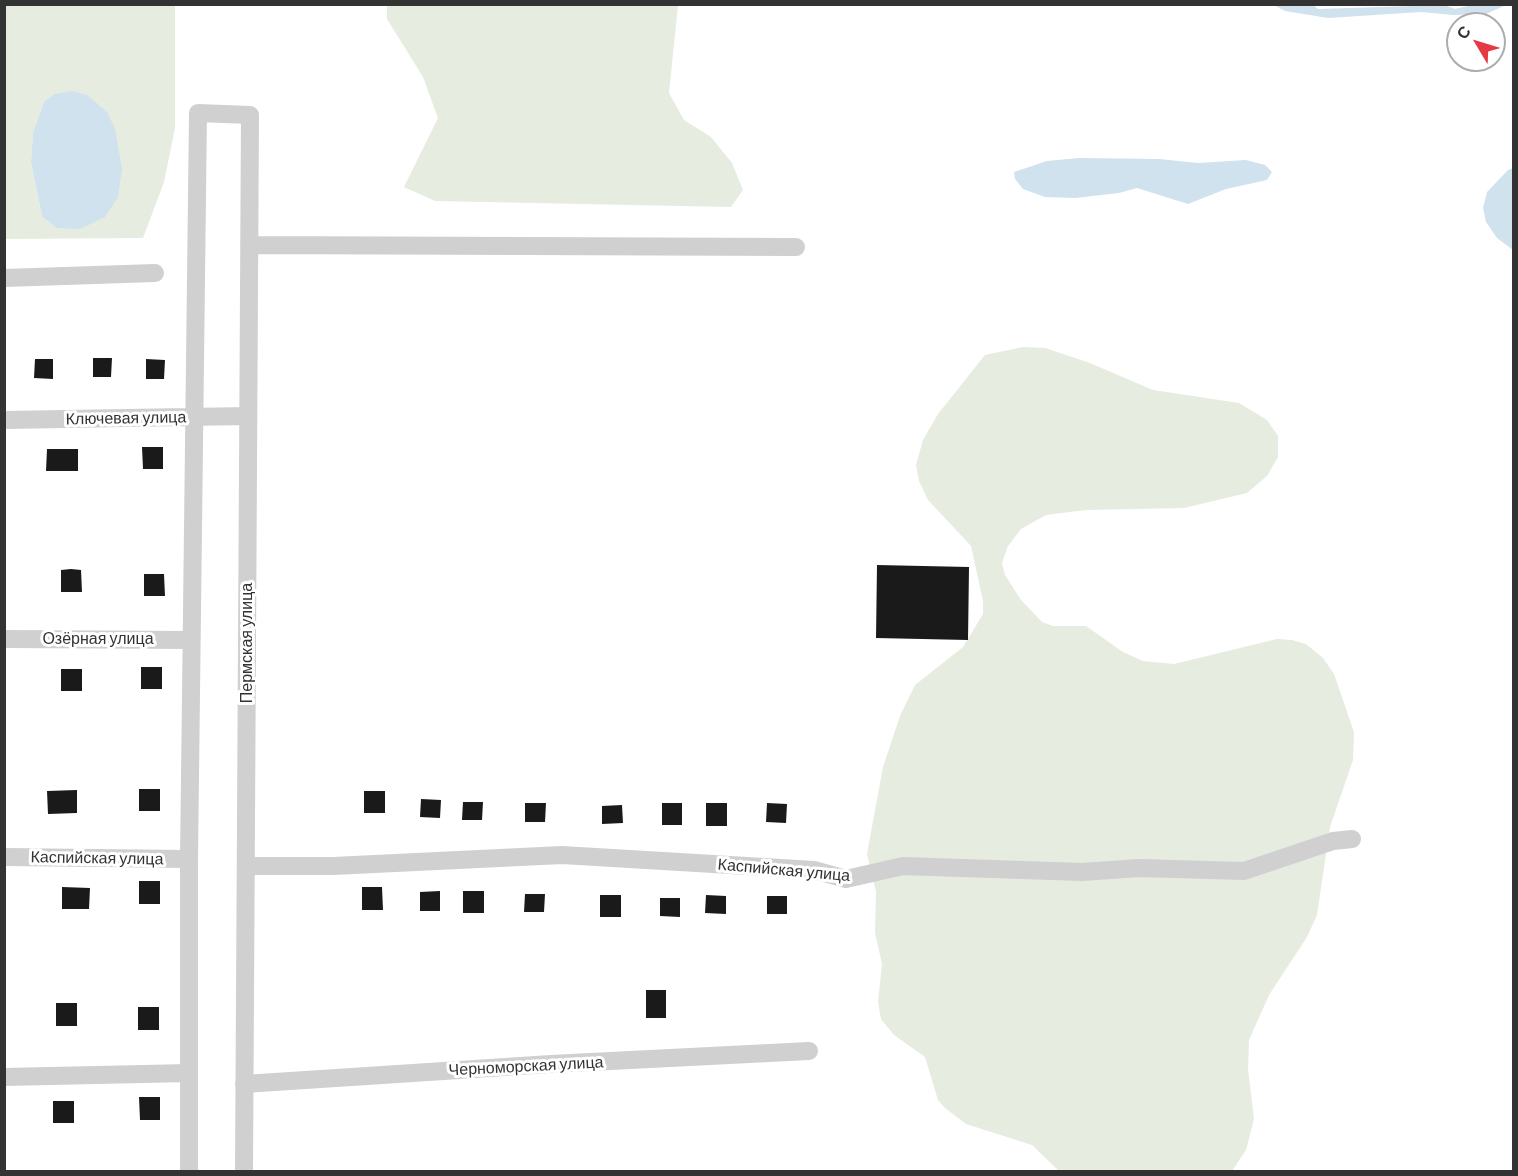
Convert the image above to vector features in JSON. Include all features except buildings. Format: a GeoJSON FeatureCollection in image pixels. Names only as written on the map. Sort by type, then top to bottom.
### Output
{"type":"FeatureCollection","features":[{"type":"Feature","properties":{"kind":"street","name":"Пермская улица"},"geometry":{"type":"LineString","coordinates":[[194,417],[198,113],[250,115],[244,1172]]}},
{"type":"Feature","properties":{"kind":"street"},"geometry":{"type":"LineString","coordinates":[[249,245],[796,247]]}},
{"type":"Feature","properties":{"kind":"street"},"geometry":{"type":"LineString","coordinates":[[4,278],[155,273]]}},
{"type":"Feature","properties":{"kind":"street","name":"Ключевая улица"},"geometry":{"type":"LineString","coordinates":[[4,420],[248,416]]}},
{"type":"Feature","properties":{"kind":"street"},"geometry":{"type":"LineString","coordinates":[[189,1172],[189,859],[194,417]]}},
{"type":"Feature","properties":{"kind":"street","name":"Озёрная улица"},"geometry":{"type":"LineString","coordinates":[[4,639],[191,640]]}},
{"type":"Feature","properties":{"kind":"street","name":"Каспийская улица"},"geometry":{"type":"LineString","coordinates":[[246,866],[333,866],[562,855],[813,870],[846,879],[903,866],[1082,872],[1139,868],[1244,871],[1333,841],[1352,839]]}},
{"type":"Feature","properties":{"kind":"street","name":"Каспийская улица"},"geometry":{"type":"LineString","coordinates":[[4,857],[189,859]]}},
{"type":"Feature","properties":{"kind":"street","name":"Черноморская улица"},"geometry":{"type":"LineString","coordinates":[[244,1084],[551,1064],[809,1051]]}},
{"type":"Feature","properties":{"kind":"street"},"geometry":{"type":"LineString","coordinates":[[4,1077],[189,1073]]}},
{"type":"Feature","properties":{"kind":"shaded area"},"geometry":{"type":"Polygon","coordinates":[[[4,5],[175,5],[175,128],[164,182],[143,238],[5,239],[4,5]],[[44,102],[33,132],[31,162],[42,216],[44,102]]]}},
{"type":"Feature","properties":{"kind":"shaded area"},"geometry":{"type":"Polygon","coordinates":[[[387,5],[678,5],[669,93],[684,120],[711,137],[732,163],[743,190],[731,207],[435,201],[404,187],[438,118],[423,77],[387,19],[387,5]]]}},
{"type":"Feature","properties":{"kind":"shaded area"},"geometry":{"type":"Polygon","coordinates":[[[1023,347],[1045,348],[1090,363],[1153,390],[1239,403],[1267,420],[1278,436],[1278,457],[1267,476],[1247,493],[1184,508],[1086,510],[1046,515],[1021,529],[1008,546],[1002,563],[1005,575],[1021,600],[1042,622],[1053,626],[1086,626],[1123,652],[1143,661],[1174,664],[1277,639],[1306,644],[1323,658],[1334,674],[1354,732],[1353,760],[1330,827],[1317,915],[1307,937],[1269,995],[1249,1040],[1248,1069],[1254,1119],[1246,1150],[1232,1171],[1059,1171],[1032,1145],[966,1124],[945,1108],[938,1100],[925,1057],[894,1035],[881,1019],[878,1002],[882,964],[875,933],[876,892],[867,854],[883,767],[900,716],[915,685],[963,647],[983,614],[983,601],[971,546],[928,500],[919,481],[916,465],[923,440],[938,414],[985,355],[1023,347]]]}},
{"type":"Feature","properties":{"kind":"water"},"geometry":{"type":"Polygon","coordinates":[[[1274,5],[1313,5],[1318,9],[1444,5],[1455,9],[1472,5],[1506,5],[1490,12],[1446,12],[1446,14],[1421,12],[1328,18],[1285,11],[1274,5]]]}},
{"type":"Feature","properties":{"kind":"water"},"geometry":{"type":"Polygon","coordinates":[[[72,91],[87,95],[107,112],[115,129],[122,169],[118,197],[105,217],[80,229],[57,228],[42,216],[31,162],[33,132],[44,102],[55,94],[72,91]]]}},
{"type":"Feature","properties":{"kind":"water"},"geometry":{"type":"Polygon","coordinates":[[[1079,158],[1159,159],[1198,163],[1246,160],[1265,165],[1272,172],[1267,180],[1226,189],[1188,204],[1137,188],[1119,193],[1075,198],[1045,197],[1023,189],[1015,179],[1014,172],[1047,161],[1079,158]]]}},
{"type":"Feature","properties":{"kind":"water"},"geometry":{"type":"Polygon","coordinates":[[[1514,168],[1513,250],[1497,238],[1486,222],[1483,208],[1487,192],[1508,170],[1514,168]]]}}]}
